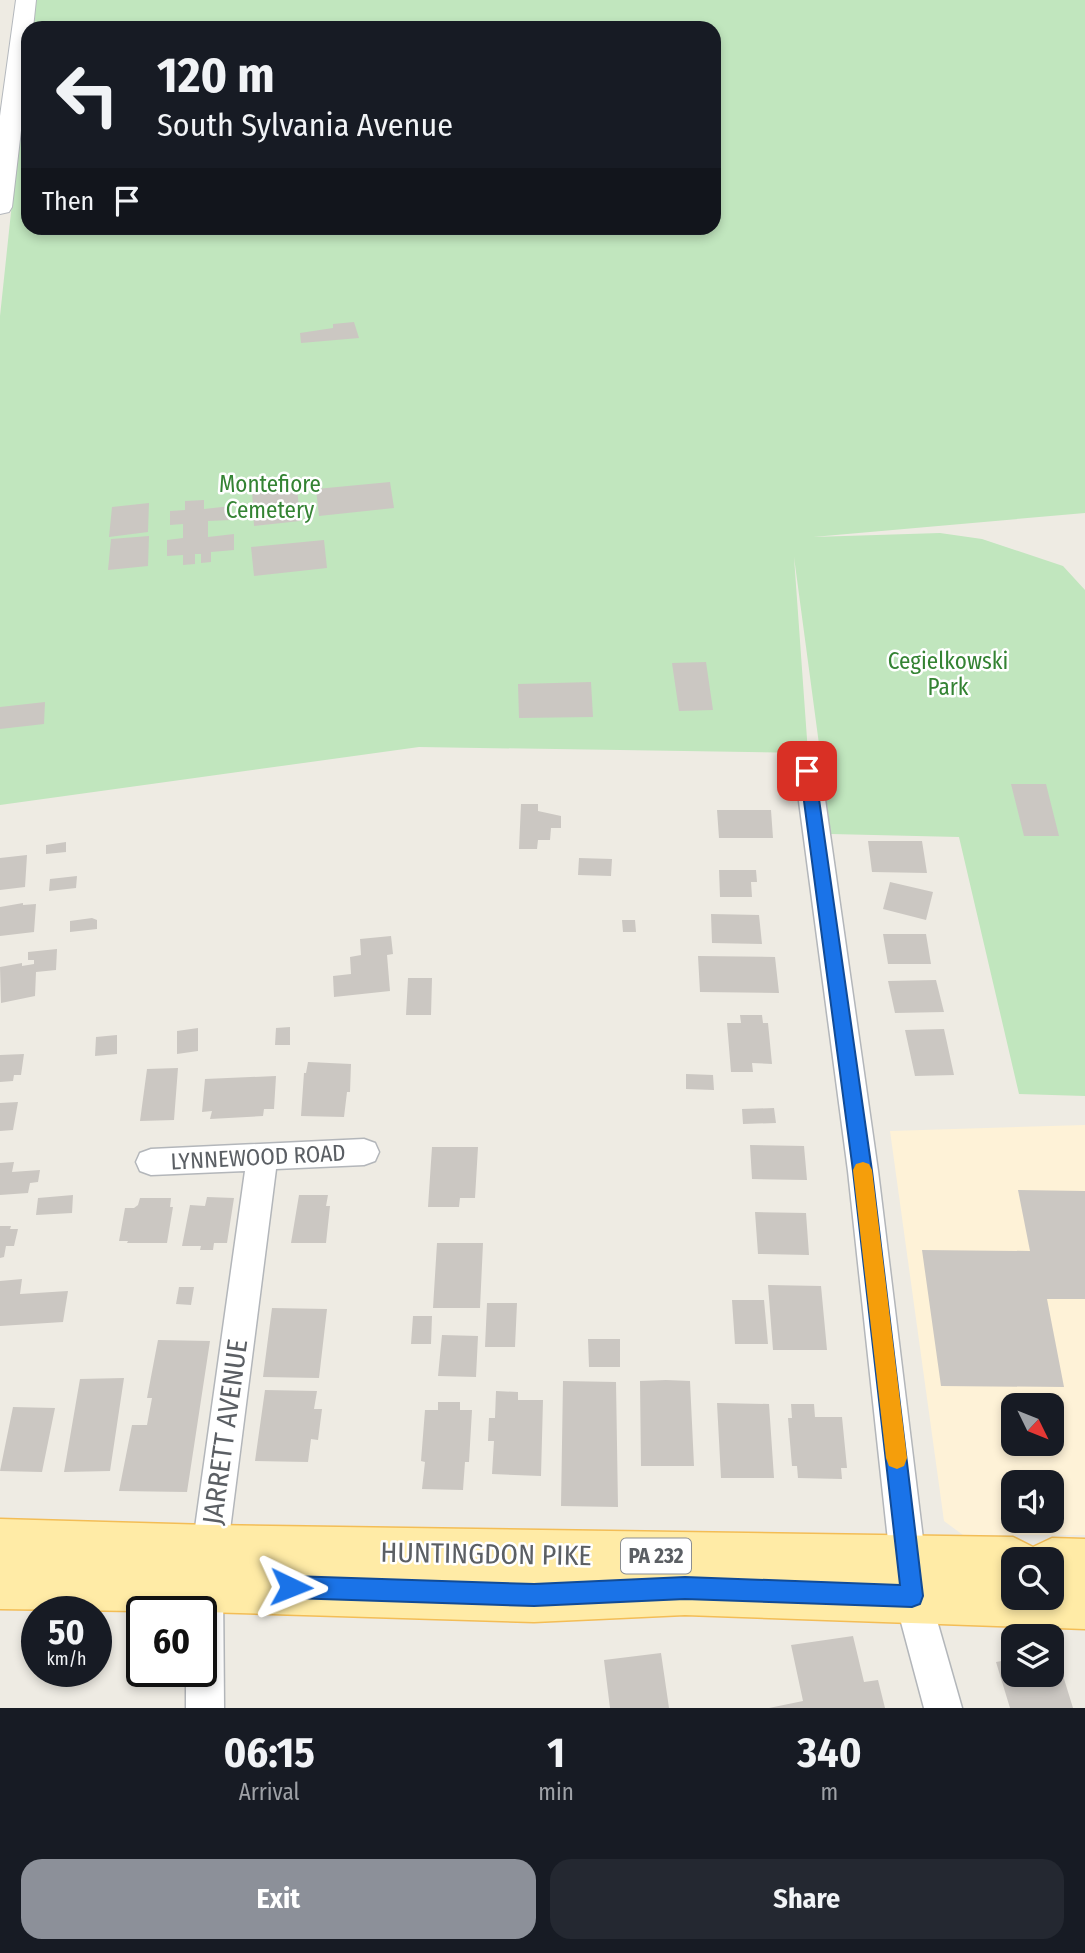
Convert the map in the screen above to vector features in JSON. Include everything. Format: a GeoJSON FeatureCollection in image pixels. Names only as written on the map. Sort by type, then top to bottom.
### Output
{"type":"FeatureCollection","features":[{"type":"Feature","properties":{"kind":"main road","name":"HUNTINGDON PIKE"},"geometry":{"type":"LineString","coordinates":[[0,1545],[207,1568],[534,1595],[910,1578],[1001,1565]]}},
{"type":"Feature","properties":{"kind":"main road"},"geometry":{"type":"LineString","coordinates":[[1064,1564],[1085,1565]]}},
{"type":"Feature","properties":{"kind":"main road","name":"HUNTINGDON PIKE"},"geometry":{"type":"LineString","coordinates":[[0,1583],[207,1568]]}},
{"type":"Feature","properties":{"kind":"main road","name":"HUNTINGDON PIKE"},"geometry":{"type":"LineString","coordinates":[[910,1578],[1085,1602]]}},
{"type":"Feature","properties":{"kind":"street"},"geometry":{"type":"LineString","coordinates":[[23,21],[26,0]]}},
{"type":"Feature","properties":{"kind":"street"},"geometry":{"type":"LineString","coordinates":[[0,207],[21,40]]}},
{"type":"Feature","properties":{"kind":"street"},"geometry":{"type":"LineString","coordinates":[[807,771],[863,1171],[910,1578],[943,1708]]}},
{"type":"Feature","properties":{"kind":"street","name":"LYNNEWOOD ROAD"},"geometry":{"type":"LineString","coordinates":[[151,1162],[365,1152]]}},
{"type":"Feature","properties":{"kind":"street","name":"JARRETT AVENUE"},"geometry":{"type":"LineString","coordinates":[[205,1708],[207,1568],[262,1157]]}},
{"type":"Feature","properties":{"kind":"shaded area"},"geometry":{"type":"Polygon","coordinates":[[[1085,1125],[1085,1535],[963,1535],[944,1521],[890,1131],[1085,1125]]]}},
{"type":"Feature","properties":{"kind":"green space","name":"Montefiore Cemetery"},"geometry":{"type":"Polygon","coordinates":[[[34,0],[1085,0],[1085,513],[813,537],[940,533],[982,539],[1063,566],[1085,590],[1085,1096],[1019,1094],[959,837],[831,834],[794,557],[808,753],[419,747],[0,805],[0,316],[21,118],[21,235],[721,235],[721,21],[32,21],[34,0]]]}},
{"type":"Feature","properties":{"kind":"building"},"geometry":{"type":"Polygon","coordinates":[[[354,322],[359,338],[301,343],[300,333],[333,328],[333,324],[354,322]]]}},
{"type":"Feature","properties":{"kind":"building"},"geometry":{"type":"Polygon","coordinates":[[[390,482],[394,508],[319,516],[316,489],[390,482]]]}},
{"type":"Feature","properties":{"kind":"building"},"geometry":{"type":"Polygon","coordinates":[[[297,486],[300,521],[254,526],[252,490],[297,486]]]}},
{"type":"Feature","properties":{"kind":"building"},"geometry":{"type":"Polygon","coordinates":[[[204,500],[204,509],[231,506],[231,520],[208,521],[208,537],[234,534],[234,550],[211,552],[211,562],[201,563],[201,554],[195,554],[195,564],[183,565],[183,555],[167,556],[167,540],[183,538],[183,524],[170,525],[170,511],[185,510],[185,501],[204,500]]]}},
{"type":"Feature","properties":{"kind":"building"},"geometry":{"type":"Polygon","coordinates":[[[149,503],[148,532],[109,537],[112,507],[149,503]]]}},
{"type":"Feature","properties":{"kind":"building"},"geometry":{"type":"Polygon","coordinates":[[[149,536],[148,566],[108,570],[111,539],[149,536]]]}},
{"type":"Feature","properties":{"kind":"building"},"geometry":{"type":"Polygon","coordinates":[[[324,540],[327,568],[254,576],[251,547],[324,540]]]}},
{"type":"Feature","properties":{"kind":"building"},"geometry":{"type":"Polygon","coordinates":[[[706,662],[713,710],[679,711],[672,663],[706,662]]]}},
{"type":"Feature","properties":{"kind":"building"},"geometry":{"type":"Polygon","coordinates":[[[591,682],[593,717],[519,718],[518,684],[591,682]]]}},
{"type":"Feature","properties":{"kind":"building"},"geometry":{"type":"Polygon","coordinates":[[[45,702],[44,724],[0,729],[0,707],[45,702]]]}},
{"type":"Feature","properties":{"kind":"building"},"geometry":{"type":"Polygon","coordinates":[[[1011,784],[1046,784],[1059,836],[1024,836],[1011,784]]]}},
{"type":"Feature","properties":{"kind":"building"},"geometry":{"type":"Polygon","coordinates":[[[521,804],[538,804],[538,811],[561,816],[561,828],[551,828],[550,840],[538,840],[537,849],[519,849],[521,804]]]}},
{"type":"Feature","properties":{"kind":"building"},"geometry":{"type":"Polygon","coordinates":[[[717,810],[771,810],[773,838],[719,838],[717,810]]]}},
{"type":"Feature","properties":{"kind":"building"},"geometry":{"type":"Polygon","coordinates":[[[868,841],[922,841],[927,873],[872,872],[868,841]]]}},
{"type":"Feature","properties":{"kind":"building"},"geometry":{"type":"Polygon","coordinates":[[[66,842],[66,852],[46,854],[46,845],[66,842]]]}},
{"type":"Feature","properties":{"kind":"building"},"geometry":{"type":"Polygon","coordinates":[[[27,855],[25,887],[0,890],[0,858],[27,855]]]}},
{"type":"Feature","properties":{"kind":"building"},"geometry":{"type":"Polygon","coordinates":[[[579,858],[612,859],[611,876],[578,875],[579,858]]]}},
{"type":"Feature","properties":{"kind":"building"},"geometry":{"type":"Polygon","coordinates":[[[719,870],[756,870],[757,882],[751,882],[752,897],[720,897],[719,870]]]}},
{"type":"Feature","properties":{"kind":"building"},"geometry":{"type":"Polygon","coordinates":[[[77,876],[76,888],[49,891],[50,879],[77,876]]]}},
{"type":"Feature","properties":{"kind":"building"},"geometry":{"type":"Polygon","coordinates":[[[890,882],[933,892],[926,920],[883,909],[890,882]]]}},
{"type":"Feature","properties":{"kind":"building"},"geometry":{"type":"Polygon","coordinates":[[[36,904],[34,932],[0,936],[0,907],[36,904]]]}},
{"type":"Feature","properties":{"kind":"building"},"geometry":{"type":"Polygon","coordinates":[[[711,914],[759,915],[762,944],[712,943],[711,914]]]}},
{"type":"Feature","properties":{"kind":"building"},"geometry":{"type":"Polygon","coordinates":[[[92,918],[97,920],[97,929],[70,932],[70,921],[92,918]]]}},
{"type":"Feature","properties":{"kind":"building"},"geometry":{"type":"Polygon","coordinates":[[[622,920],[635,920],[636,932],[623,932],[622,920]]]}},
{"type":"Feature","properties":{"kind":"building"},"geometry":{"type":"Polygon","coordinates":[[[883,934],[926,934],[931,964],[888,964],[883,934]]]}},
{"type":"Feature","properties":{"kind":"building"},"geometry":{"type":"Polygon","coordinates":[[[391,936],[393,954],[387,955],[390,991],[334,997],[333,976],[351,974],[350,957],[361,955],[360,939],[391,936]]]}},
{"type":"Feature","properties":{"kind":"building"},"geometry":{"type":"Polygon","coordinates":[[[57,949],[56,970],[36,972],[35,996],[1,1003],[0,967],[34,964],[34,960],[28,960],[28,952],[57,949]]]}},
{"type":"Feature","properties":{"kind":"building"},"geometry":{"type":"Polygon","coordinates":[[[698,956],[775,957],[779,993],[700,992],[698,956]]]}},
{"type":"Feature","properties":{"kind":"building"},"geometry":{"type":"Polygon","coordinates":[[[408,978],[432,978],[431,1015],[406,1015],[408,978]]]}},
{"type":"Feature","properties":{"kind":"building"},"geometry":{"type":"Polygon","coordinates":[[[936,980],[944,1012],[895,1013],[888,981],[936,980]]]}},
{"type":"Feature","properties":{"kind":"building"},"geometry":{"type":"Polygon","coordinates":[[[740,1015],[762,1015],[763,1023],[768,1023],[772,1064],[752,1063],[753,1072],[731,1072],[727,1023],[741,1023],[740,1015]]]}},
{"type":"Feature","properties":{"kind":"building"},"geometry":{"type":"Polygon","coordinates":[[[290,1027],[290,1045],[275,1045],[276,1028],[290,1027]]]}},
{"type":"Feature","properties":{"kind":"building"},"geometry":{"type":"Polygon","coordinates":[[[198,1028],[198,1051],[177,1054],[177,1031],[198,1028]]]}},
{"type":"Feature","properties":{"kind":"building"},"geometry":{"type":"Polygon","coordinates":[[[944,1029],[954,1075],[915,1076],[905,1030],[944,1029]]]}},
{"type":"Feature","properties":{"kind":"building"},"geometry":{"type":"Polygon","coordinates":[[[117,1035],[117,1054],[95,1056],[96,1037],[117,1035]]]}},
{"type":"Feature","properties":{"kind":"building"},"geometry":{"type":"Polygon","coordinates":[[[24,1054],[21,1075],[14,1075],[13,1081],[0,1082],[0,1055],[24,1054]]]}},
{"type":"Feature","properties":{"kind":"building"},"geometry":{"type":"Polygon","coordinates":[[[308,1062],[351,1064],[350,1092],[347,1092],[344,1117],[301,1116],[304,1073],[308,1062]]]}},
{"type":"Feature","properties":{"kind":"building"},"geometry":{"type":"Polygon","coordinates":[[[178,1068],[174,1120],[140,1121],[147,1069],[178,1068]]]}},
{"type":"Feature","properties":{"kind":"building"},"geometry":{"type":"Polygon","coordinates":[[[686,1074],[713,1075],[714,1090],[686,1089],[686,1074]]]}},
{"type":"Feature","properties":{"kind":"building"},"geometry":{"type":"Polygon","coordinates":[[[276,1076],[274,1109],[264,1109],[263,1116],[210,1119],[212,1111],[202,1112],[205,1079],[276,1076]]]}},
{"type":"Feature","properties":{"kind":"building"},"geometry":{"type":"Polygon","coordinates":[[[18,1102],[13,1130],[0,1131],[0,1103],[18,1102]]]}},
{"type":"Feature","properties":{"kind":"building"},"geometry":{"type":"Polygon","coordinates":[[[774,1108],[776,1123],[743,1124],[742,1109],[774,1108]]]}},
{"type":"Feature","properties":{"kind":"building"},"geometry":{"type":"Polygon","coordinates":[[[750,1145],[804,1146],[807,1180],[752,1179],[750,1145]]]}},
{"type":"Feature","properties":{"kind":"building"},"geometry":{"type":"Polygon","coordinates":[[[432,1147],[478,1147],[475,1198],[460,1198],[459,1207],[428,1207],[432,1147]]]}},
{"type":"Feature","properties":{"kind":"building"},"geometry":{"type":"Polygon","coordinates":[[[14,1162],[12,1172],[40,1170],[38,1182],[30,1183],[28,1193],[0,1195],[0,1163],[14,1162]]]}},
{"type":"Feature","properties":{"kind":"building"},"geometry":{"type":"Polygon","coordinates":[[[1018,1190],[1085,1191],[1085,1299],[1047,1299],[1064,1387],[941,1386],[922,1250],[1030,1251],[1018,1190]]]}},
{"type":"Feature","properties":{"kind":"building"},"geometry":{"type":"Polygon","coordinates":[[[73,1195],[72,1213],[36,1215],[38,1198],[73,1195]]]}},
{"type":"Feature","properties":{"kind":"building"},"geometry":{"type":"Polygon","coordinates":[[[299,1195],[328,1195],[326,1206],[330,1206],[326,1243],[291,1243],[299,1195]]]}},
{"type":"Feature","properties":{"kind":"building"},"geometry":{"type":"Polygon","coordinates":[[[207,1197],[234,1198],[227,1243],[214,1243],[213,1250],[200,1250],[201,1246],[182,1246],[190,1205],[205,1206],[207,1197]]]}},
{"type":"Feature","properties":{"kind":"building"},"geometry":{"type":"Polygon","coordinates":[[[140,1198],[171,1198],[170,1207],[173,1207],[167,1243],[119,1241],[125,1208],[134,1208],[140,1198]]]}},
{"type":"Feature","properties":{"kind":"building"},"geometry":{"type":"Polygon","coordinates":[[[755,1212],[806,1213],[809,1255],[758,1254],[755,1212]]]}},
{"type":"Feature","properties":{"kind":"building"},"geometry":{"type":"Polygon","coordinates":[[[0,1226],[18,1229],[14,1246],[6,1246],[4,1257],[0,1258],[0,1226]]]}},
{"type":"Feature","properties":{"kind":"building"},"geometry":{"type":"Polygon","coordinates":[[[437,1243],[483,1243],[480,1308],[433,1308],[437,1243]]]}},
{"type":"Feature","properties":{"kind":"building"},"geometry":{"type":"Polygon","coordinates":[[[22,1279],[20,1294],[68,1291],[63,1322],[0,1326],[0,1281],[22,1279]]]}},
{"type":"Feature","properties":{"kind":"building"},"geometry":{"type":"Polygon","coordinates":[[[768,1285],[821,1286],[827,1350],[773,1350],[768,1285]]]}},
{"type":"Feature","properties":{"kind":"building"},"geometry":{"type":"Polygon","coordinates":[[[179,1287],[194,1287],[191,1305],[176,1304],[179,1287]]]}},
{"type":"Feature","properties":{"kind":"building"},"geometry":{"type":"Polygon","coordinates":[[[732,1300],[764,1300],[768,1344],[735,1344],[732,1300]]]}},
{"type":"Feature","properties":{"kind":"building"},"geometry":{"type":"Polygon","coordinates":[[[487,1303],[517,1303],[515,1347],[485,1347],[487,1303]]]}},
{"type":"Feature","properties":{"kind":"building"},"geometry":{"type":"Polygon","coordinates":[[[272,1308],[327,1309],[319,1378],[263,1377],[272,1308]]]}},
{"type":"Feature","properties":{"kind":"building"},"geometry":{"type":"Polygon","coordinates":[[[413,1316],[432,1316],[431,1344],[411,1344],[413,1316]]]}},
{"type":"Feature","properties":{"kind":"building"},"geometry":{"type":"Polygon","coordinates":[[[442,1335],[478,1336],[476,1377],[438,1376],[442,1335]]]}},
{"type":"Feature","properties":{"kind":"building"},"geometry":{"type":"Polygon","coordinates":[[[588,1339],[620,1339],[620,1367],[589,1367],[588,1339]]]}},
{"type":"Feature","properties":{"kind":"building"},"geometry":{"type":"Polygon","coordinates":[[[158,1340],[210,1341],[187,1492],[119,1491],[132,1425],[147,1425],[152,1398],[147,1398],[158,1340]]]}},
{"type":"Feature","properties":{"kind":"building"},"geometry":{"type":"Polygon","coordinates":[[[124,1378],[110,1471],[64,1472],[80,1379],[124,1378]]]}},
{"type":"Feature","properties":{"kind":"building"},"geometry":{"type":"Polygon","coordinates":[[[563,1381],[616,1382],[618,1507],[561,1506],[563,1381]]]}},
{"type":"Feature","properties":{"kind":"building"},"geometry":{"type":"Polygon","coordinates":[[[640,1381],[690,1381],[694,1466],[641,1466],[640,1381]]]}},
{"type":"Feature","properties":{"kind":"building"},"geometry":{"type":"Polygon","coordinates":[[[265,1390],[317,1391],[314,1409],[322,1409],[318,1440],[311,1439],[308,1462],[255,1461],[265,1390]]]}},
{"type":"Feature","properties":{"kind":"building"},"geometry":{"type":"Polygon","coordinates":[[[496,1391],[518,1392],[518,1400],[543,1400],[541,1476],[492,1474],[494,1441],[488,1441],[489,1418],[495,1418],[496,1391]]]}},
{"type":"Feature","properties":{"kind":"building"},"geometry":{"type":"Polygon","coordinates":[[[438,1402],[460,1402],[460,1410],[472,1410],[469,1462],[465,1462],[463,1490],[422,1489],[425,1410],[438,1410],[438,1402]]]}},
{"type":"Feature","properties":{"kind":"building"},"geometry":{"type":"Polygon","coordinates":[[[717,1403],[769,1404],[774,1478],[721,1478],[717,1403]]]}},
{"type":"Feature","properties":{"kind":"building"},"geometry":{"type":"Polygon","coordinates":[[[791,1404],[814,1404],[815,1417],[842,1417],[847,1468],[841,1468],[842,1479],[798,1478],[797,1466],[792,1466],[788,1418],[792,1418],[791,1404]]]}},
{"type":"Feature","properties":{"kind":"building"},"geometry":{"type":"Polygon","coordinates":[[[13,1407],[55,1408],[42,1472],[0,1471],[13,1407]]]}},
{"type":"Feature","properties":{"kind":"building"},"geometry":{"type":"Polygon","coordinates":[[[853,1636],[864,1682],[878,1680],[885,1708],[769,1708],[803,1701],[791,1645],[853,1636]]]}},
{"type":"Feature","properties":{"kind":"building"},"geometry":{"type":"Polygon","coordinates":[[[661,1653],[669,1708],[610,1708],[604,1660],[661,1653]]]}},
{"type":"Feature","properties":{"kind":"building"},"geometry":{"type":"Polygon","coordinates":[[[1001,1661],[1001,1678],[996,1662],[1001,1661]]]}},
{"type":"Feature","properties":{"kind":"building"},"geometry":{"type":"Polygon","coordinates":[[[1064,1679],[1073,1708],[1010,1708],[1004,1687],[1064,1687],[1064,1679]]]}},
{"type":"Feature","properties":{"kind":"slow traffic"},"geometry":{"type":"LineString","coordinates":[[863,1170],[897,1458]]}},
{"type":"Feature","properties":{"kind":"route"},"geometry":{"type":"LineString","coordinates":[[291,1587],[534,1595],[685,1588],[912,1596],[863,1171],[807,771]]}},
{"type":"Feature","properties":{"kind":"park label","name":"Cegielkowski Park"},"geometry":{"type":"Point","coordinates":[948,674]}}]}
